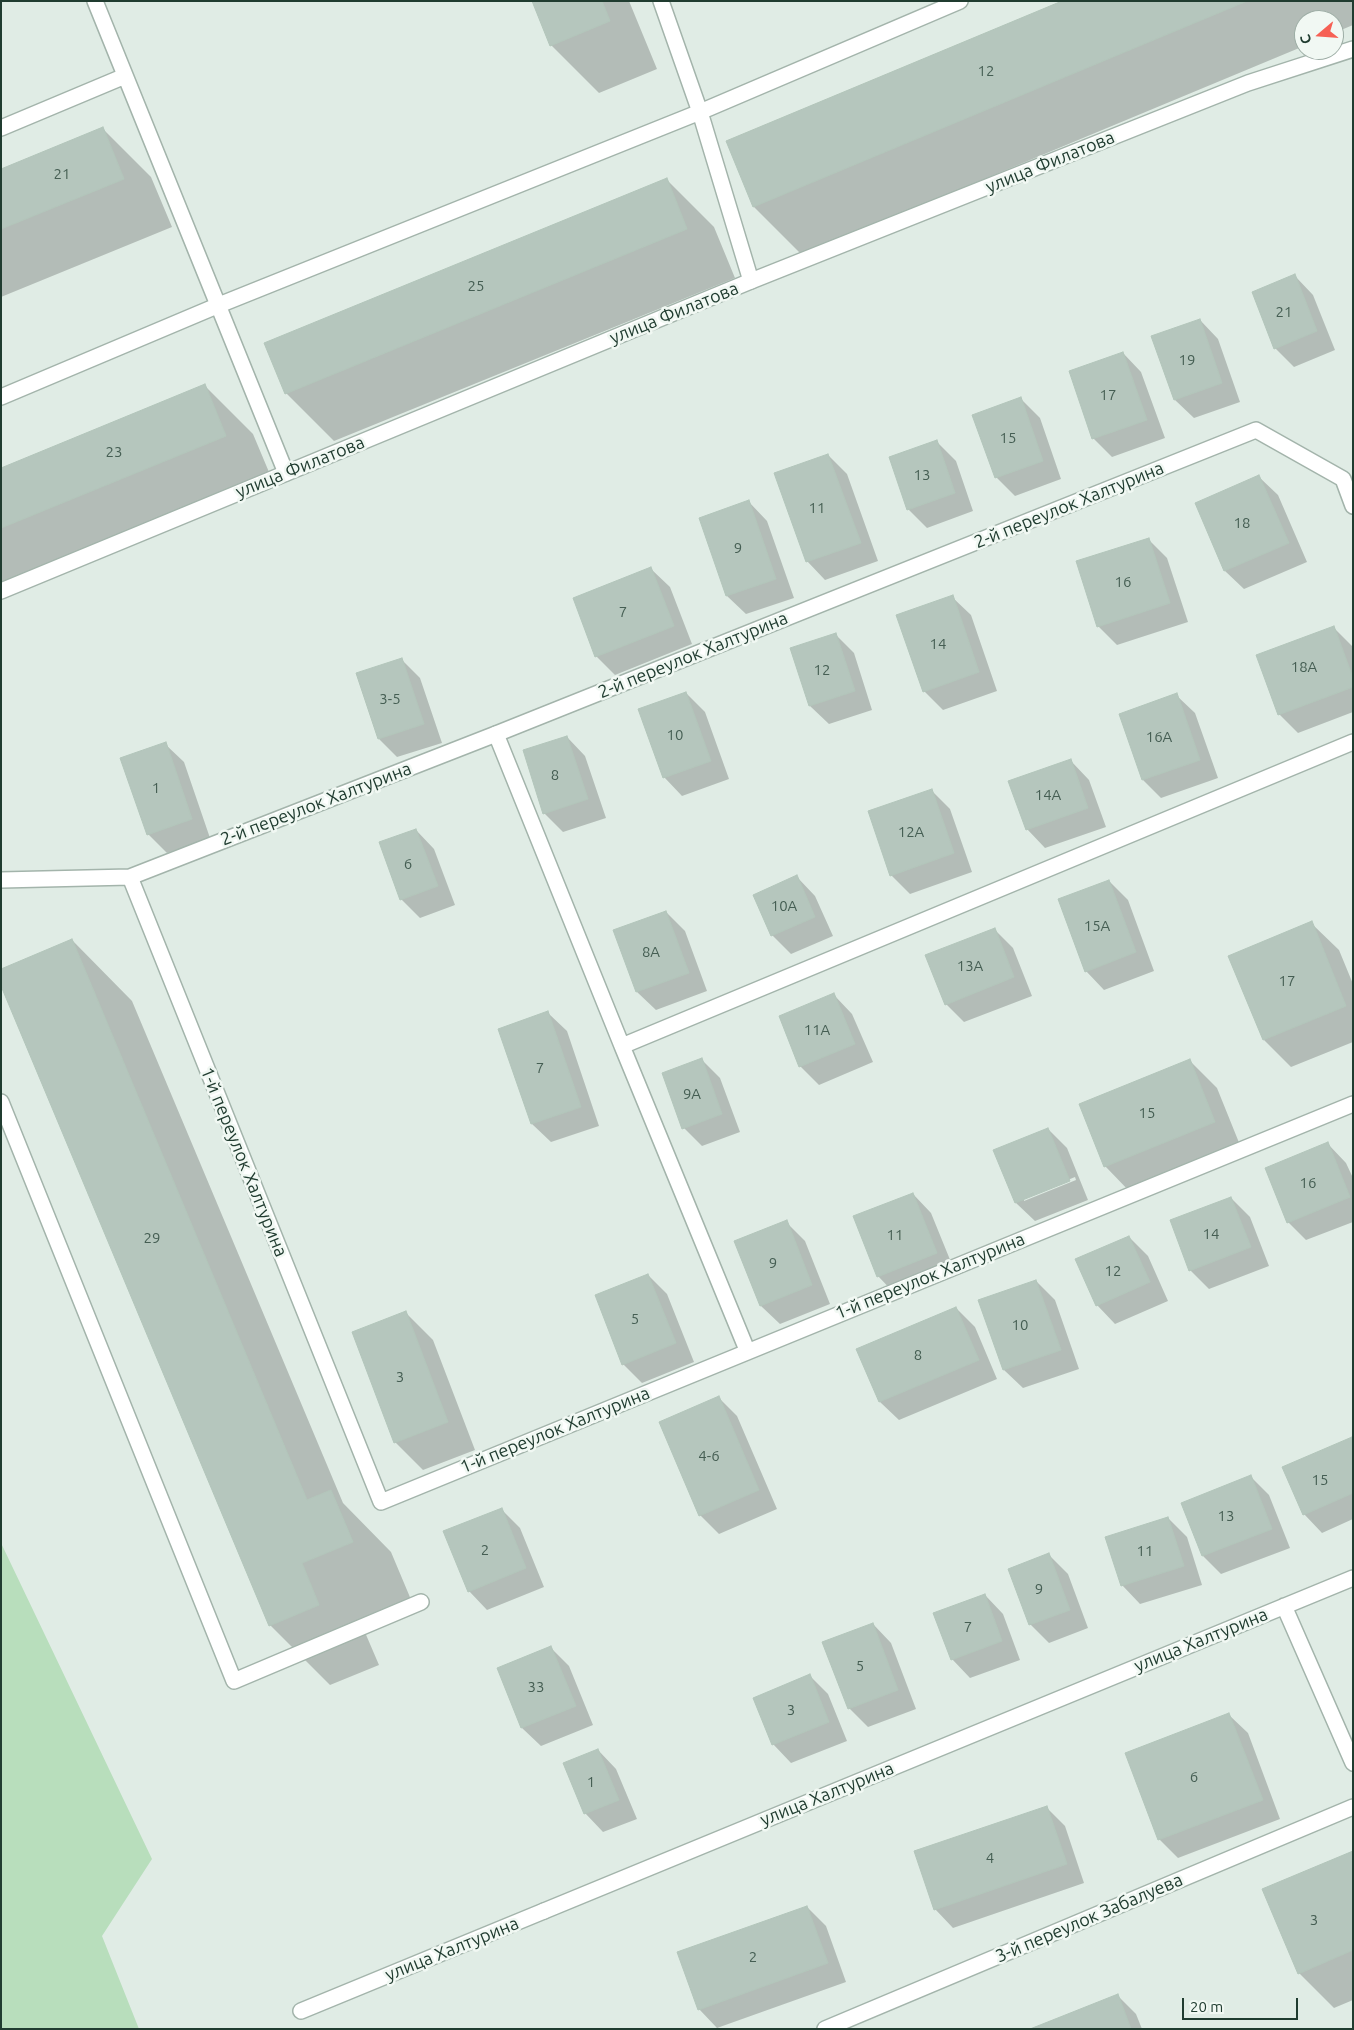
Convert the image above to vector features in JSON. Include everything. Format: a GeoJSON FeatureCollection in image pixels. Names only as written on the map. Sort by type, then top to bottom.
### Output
{"type":"FeatureCollection","features":[{"type":"Feature","properties":{"kind":"street"},"geometry":{"type":"LineString","coordinates":[[95,1],[286,473]]}},
{"type":"Feature","properties":{"kind":"street"},"geometry":{"type":"LineString","coordinates":[[661,1],[700,112],[751,282]]}},
{"type":"Feature","properties":{"kind":"street"},"geometry":{"type":"LineString","coordinates":[[1,397],[219,305],[700,112],[960,1]]}},
{"type":"Feature","properties":{"kind":"street","name":"улица Филатова"},"geometry":{"type":"LineString","coordinates":[[1,590],[751,282],[1248,83],[1353,49]]}},
{"type":"Feature","properties":{"kind":"street"},"geometry":{"type":"LineString","coordinates":[[1,128],[125,76]]}},
{"type":"Feature","properties":{"kind":"street","name":"2-й переулок Халтурина"},"geometry":{"type":"LineString","coordinates":[[1,880],[130,878],[496,734],[1256,430],[1343,479],[1353,506]]}},
{"type":"Feature","properties":{"kind":"street"},"geometry":{"type":"LineString","coordinates":[[496,734],[747,1350]]}},
{"type":"Feature","properties":{"kind":"street"},"geometry":{"type":"LineString","coordinates":[[622,1046],[1353,742]]}},
{"type":"Feature","properties":{"kind":"street","name":"1-й переулок Халтурина"},"geometry":{"type":"LineString","coordinates":[[130,878],[380,1502],[747,1350],[1353,1104]]}},
{"type":"Feature","properties":{"kind":"street"},"geometry":{"type":"LineString","coordinates":[[1,1102],[234,1681],[421,1602]]}},
{"type":"Feature","properties":{"kind":"street","name":"улица Халтурина"},"geometry":{"type":"LineString","coordinates":[[301,2011],[1353,1578]]}},
{"type":"Feature","properties":{"kind":"street"},"geometry":{"type":"LineString","coordinates":[[1284,1606],[1353,1763]]}},
{"type":"Feature","properties":{"kind":"street","name":"3-й переулок Забалуева"},"geometry":{"type":"LineString","coordinates":[[825,2029],[1353,1808]]}},
{"type":"Feature","properties":{"kind":"green space"},"geometry":{"type":"Polygon","coordinates":[[[1,1543],[152,1859],[102,1936],[139,2029],[1,2029],[1,1543]]]}},
{"type":"Feature","properties":{"kind":"building"},"geometry":{"type":"Polygon","coordinates":[[[532,1],[602,1],[610,21],[550,46],[532,1]]]}},
{"type":"Feature","properties":{"kind":"building"},"geometry":{"type":"Polygon","coordinates":[[[1062,1],[1247,1],[753,207],[726,141],[1062,1]]]}},
{"type":"Feature","properties":{"kind":"building"},"geometry":{"type":"Polygon","coordinates":[[[103,127],[124,179],[1,229],[1,169],[103,127]]]}},
{"type":"Feature","properties":{"kind":"building"},"geometry":{"type":"Polygon","coordinates":[[[667,178],[687,229],[285,394],[264,343],[667,178]]]}},
{"type":"Feature","properties":{"kind":"building"},"geometry":{"type":"Polygon","coordinates":[[[1295,274],[1317,331],[1274,349],[1252,292],[1295,274]]]}},
{"type":"Feature","properties":{"kind":"building"},"geometry":{"type":"Polygon","coordinates":[[[1200,319],[1222,383],[1174,400],[1151,336],[1200,319]]]}},
{"type":"Feature","properties":{"kind":"building"},"geometry":{"type":"Polygon","coordinates":[[[1123,352],[1147,420],[1092,439],[1069,371],[1123,352]]]}},
{"type":"Feature","properties":{"kind":"building"},"geometry":{"type":"Polygon","coordinates":[[[205,384],[226,436],[1,528],[1,468],[205,384]]]}},
{"type":"Feature","properties":{"kind":"building"},"geometry":{"type":"Polygon","coordinates":[[[1021,397],[1043,461],[995,478],[972,415],[1021,397]]]}},
{"type":"Feature","properties":{"kind":"building"},"geometry":{"type":"Polygon","coordinates":[[[937,440],[955,493],[907,510],[889,457],[937,440]]]}},
{"type":"Feature","properties":{"kind":"building"},"geometry":{"type":"Polygon","coordinates":[[[828,454],[861,543],[806,562],[774,473],[828,454]]]}},
{"type":"Feature","properties":{"kind":"building"},"geometry":{"type":"Polygon","coordinates":[[[1259,475],[1289,543],[1224,571],[1195,503],[1259,475]]]}},
{"type":"Feature","properties":{"kind":"building"},"geometry":{"type":"Polygon","coordinates":[[[749,500],[776,579],[726,596],[699,518],[749,500]]]}},
{"type":"Feature","properties":{"kind":"building"},"geometry":{"type":"Polygon","coordinates":[[[1149,538],[1170,603],[1097,627],[1076,561],[1149,538]]]}},
{"type":"Feature","properties":{"kind":"building"},"geometry":{"type":"Polygon","coordinates":[[[651,567],[674,626],[595,657],[573,598],[651,567]]]}},
{"type":"Feature","properties":{"kind":"building"},"geometry":{"type":"Polygon","coordinates":[[[953,595],[979,672],[923,692],[896,615],[953,595]]]}},
{"type":"Feature","properties":{"kind":"building"},"geometry":{"type":"Polygon","coordinates":[[[1334,626],[1353,678],[1353,687],[1278,715],[1256,655],[1334,626]]]}},
{"type":"Feature","properties":{"kind":"building"},"geometry":{"type":"Polygon","coordinates":[[[836,633],[855,691],[809,706],[790,648],[836,633]]]}},
{"type":"Feature","properties":{"kind":"building"},"geometry":{"type":"Polygon","coordinates":[[[402,658],[424,724],[378,739],[356,673],[402,658]]]}},
{"type":"Feature","properties":{"kind":"building"},"geometry":{"type":"Polygon","coordinates":[[[686,692],[711,761],[663,778],[638,709],[686,692]]]}},
{"type":"Feature","properties":{"kind":"building"},"geometry":{"type":"Polygon","coordinates":[[[1177,693],[1200,760],[1142,780],[1119,714],[1177,693]]]}},
{"type":"Feature","properties":{"kind":"building"},"geometry":{"type":"Polygon","coordinates":[[[567,736],[588,799],[543,814],[523,750],[567,736]]]}},
{"type":"Feature","properties":{"kind":"building"},"geometry":{"type":"Polygon","coordinates":[[[166,742],[192,819],[147,835],[120,758],[166,742]]]}},
{"type":"Feature","properties":{"kind":"building"},"geometry":{"type":"Polygon","coordinates":[[[1071,759],[1088,808],[1026,830],[1008,781],[1071,759]]]}},
{"type":"Feature","properties":{"kind":"building"},"geometry":{"type":"Polygon","coordinates":[[[932,789],[954,853],[890,876],[868,811],[932,789]]]}},
{"type":"Feature","properties":{"kind":"building"},"geometry":{"type":"Polygon","coordinates":[[[416,829],[438,886],[400,900],[379,842],[416,829]]]}},
{"type":"Feature","properties":{"kind":"building"},"geometry":{"type":"Polygon","coordinates":[[[797,875],[815,917],[771,936],[753,895],[797,875]]]}},
{"type":"Feature","properties":{"kind":"building"},"geometry":{"type":"Polygon","coordinates":[[[1109,880],[1136,952],[1085,972],[1058,899],[1109,880]]]}},
{"type":"Feature","properties":{"kind":"building"},"geometry":{"type":"Polygon","coordinates":[[[666,911],[689,973],[636,992],[613,930],[666,911]]]}},
{"type":"Feature","properties":{"kind":"building"},"geometry":{"type":"Polygon","coordinates":[[[1312,921],[1346,1006],[1263,1040],[1228,956],[1312,921]]]}},
{"type":"Feature","properties":{"kind":"building"},"geometry":{"type":"Polygon","coordinates":[[[995,928],[1014,977],[945,1005],[925,955],[995,928]]]}},
{"type":"Feature","properties":{"kind":"building"},"geometry":{"type":"Polygon","coordinates":[[[72,939],[307,1500],[331,1490],[353,1542],[302,1563],[319,1605],[269,1626],[1,986],[1,969],[72,939]]]}},
{"type":"Feature","properties":{"kind":"building"},"geometry":{"type":"Polygon","coordinates":[[[834,993],[855,1044],[799,1067],[779,1016],[834,993]]]}},
{"type":"Feature","properties":{"kind":"building"},"geometry":{"type":"Polygon","coordinates":[[[548,1011],[581,1107],[531,1124],[498,1029],[548,1011]]]}},
{"type":"Feature","properties":{"kind":"building"},"geometry":{"type":"Polygon","coordinates":[[[702,1058],[722,1114],[682,1129],[662,1073],[702,1058]]]}},
{"type":"Feature","properties":{"kind":"building"},"geometry":{"type":"Polygon","coordinates":[[[1190,1059],[1215,1122],[1104,1167],[1079,1104],[1190,1059]]]}},
{"type":"Feature","properties":{"kind":"building"},"geometry":{"type":"Polygon","coordinates":[[[1048,1128],[1070,1181],[1015,1203],[993,1150],[1048,1128]]]}},
{"type":"Feature","properties":{"kind":"building"},"geometry":{"type":"Polygon","coordinates":[[[1328,1142],[1350,1197],[1287,1223],[1265,1168],[1328,1142]]]}},
{"type":"Feature","properties":{"kind":"building"},"geometry":{"type":"Polygon","coordinates":[[[913,1193],[937,1253],[877,1277],[853,1216],[913,1193]]]}},
{"type":"Feature","properties":{"kind":"building"},"geometry":{"type":"Polygon","coordinates":[[[1231,1197],[1251,1247],[1189,1271],[1170,1220],[1231,1197]]]}},
{"type":"Feature","properties":{"kind":"building"},"geometry":{"type":"Polygon","coordinates":[[[787,1220],[812,1285],[760,1306],[734,1241],[787,1220]]]}},
{"type":"Feature","properties":{"kind":"building"},"geometry":{"type":"Polygon","coordinates":[[[1129,1236],[1150,1282],[1096,1306],[1075,1259],[1129,1236]]]}},
{"type":"Feature","properties":{"kind":"building"},"geometry":{"type":"Polygon","coordinates":[[[648,1274],[676,1343],[622,1365],[595,1295],[648,1274]]]}},
{"type":"Feature","properties":{"kind":"building"},"geometry":{"type":"Polygon","coordinates":[[[1036,1280],[1061,1350],[1003,1370],[978,1300],[1036,1280]]]}},
{"type":"Feature","properties":{"kind":"building"},"geometry":{"type":"Polygon","coordinates":[[[956,1307],[979,1360],[879,1402],[856,1349],[956,1307]]]}},
{"type":"Feature","properties":{"kind":"building"},"geometry":{"type":"Polygon","coordinates":[[[406,1311],[448,1422],[394,1443],[352,1332],[406,1311]]]}},
{"type":"Feature","properties":{"kind":"building"},"geometry":{"type":"Polygon","coordinates":[[[719,1396],[759,1490],[699,1516],[659,1422],[719,1396]]]}},
{"type":"Feature","properties":{"kind":"building"},"geometry":{"type":"Polygon","coordinates":[[[1352,1437],[1353,1493],[1303,1515],[1282,1467],[1352,1437]]]}},
{"type":"Feature","properties":{"kind":"building"},"geometry":{"type":"Polygon","coordinates":[[[1251,1475],[1272,1529],[1202,1556],[1181,1503],[1251,1475]]]}},
{"type":"Feature","properties":{"kind":"building"},"geometry":{"type":"Polygon","coordinates":[[[502,1508],[526,1568],[468,1592],[443,1531],[502,1508]]]}},
{"type":"Feature","properties":{"kind":"building"},"geometry":{"type":"Polygon","coordinates":[[[1168,1517],[1184,1566],[1121,1586],[1105,1537],[1168,1517]]]}},
{"type":"Feature","properties":{"kind":"building"},"geometry":{"type":"Polygon","coordinates":[[[1049,1553],[1070,1610],[1029,1625],[1008,1569],[1049,1553]]]}},
{"type":"Feature","properties":{"kind":"building"},"geometry":{"type":"Polygon","coordinates":[[[985,1594],[1002,1641],[951,1660],[933,1613],[985,1594]]]}},
{"type":"Feature","properties":{"kind":"building"},"geometry":{"type":"Polygon","coordinates":[[[873,1623],[898,1690],[848,1709],[822,1642],[873,1623]]]}},
{"type":"Feature","properties":{"kind":"building"},"geometry":{"type":"Polygon","coordinates":[[[551,1646],[576,1706],[521,1728],[497,1668],[551,1646]]]}},
{"type":"Feature","properties":{"kind":"building"},"geometry":{"type":"Polygon","coordinates":[[[810,1674],[829,1722],[772,1745],[753,1698],[810,1674]]]}},
{"type":"Feature","properties":{"kind":"building"},"geometry":{"type":"Polygon","coordinates":[[[1229,1713],[1263,1800],[1158,1840],[1125,1753],[1229,1713]]]}},
{"type":"Feature","properties":{"kind":"building"},"geometry":{"type":"Polygon","coordinates":[[[598,1749],[619,1800],[584,1814],[563,1763],[598,1749]]]}},
{"type":"Feature","properties":{"kind":"building"},"geometry":{"type":"Polygon","coordinates":[[[1047,1806],[1067,1864],[934,1910],[914,1851],[1047,1806]]]}},
{"type":"Feature","properties":{"kind":"building"},"geometry":{"type":"Polygon","coordinates":[[[1353,1851],[1353,1950],[1298,1974],[1262,1889],[1353,1851]]]}},
{"type":"Feature","properties":{"kind":"building"},"geometry":{"type":"Polygon","coordinates":[[[807,1906],[828,1963],[698,2010],[677,1952],[807,1906]]]}},
{"type":"Feature","properties":{"kind":"building"},"geometry":{"type":"Polygon","coordinates":[[[1118,1994],[1131,2029],[1030,2029],[1118,1994]]]}}]}
